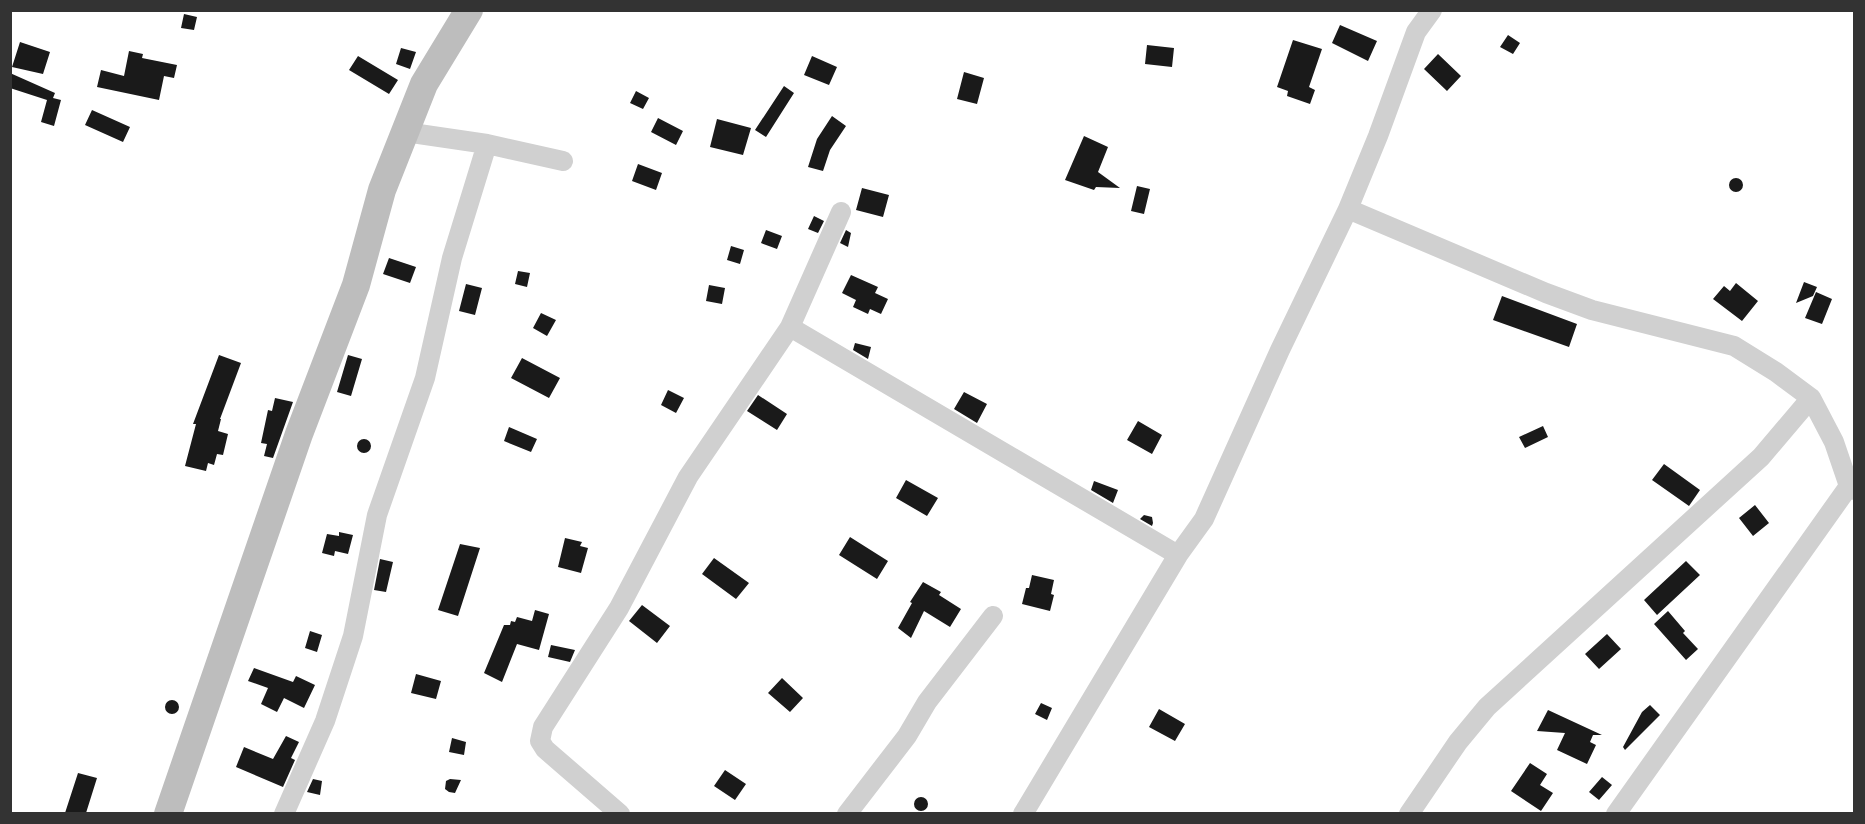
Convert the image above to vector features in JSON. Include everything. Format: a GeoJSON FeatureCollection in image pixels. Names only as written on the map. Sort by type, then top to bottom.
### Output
{"type":"FeatureCollection","features":[{"type":"Feature","properties":{"kind":"street"},"geometry":{"type":"LineString","coordinates":[[168,813],[299,434],[356,285],[382,190],[424,84],[469,10]]}},
{"type":"Feature","properties":{"kind":"street"},"geometry":{"type":"LineString","coordinates":[[1023,813],[1178,555],[1204,519],[1280,350],[1348,209],[1378,136],[1416,32],[1432,10]]}},
{"type":"Feature","properties":{"kind":"street"},"geometry":{"type":"LineString","coordinates":[[405,132],[487,144],[563,161]]}},
{"type":"Feature","properties":{"kind":"street"},"geometry":{"type":"LineString","coordinates":[[284,813],[325,720],[353,636],[377,515],[425,378],[452,258],[487,144]]}},
{"type":"Feature","properties":{"kind":"street"},"geometry":{"type":"LineString","coordinates":[[1348,209],[1546,293],[1592,310],[1734,346],[1776,372],[1811,398],[1834,442],[1853,486],[1616,813]]}},
{"type":"Feature","properties":{"kind":"street"},"geometry":{"type":"LineString","coordinates":[[620,813],[544,749],[540,741],[543,727],[619,608],[688,477],[790,327],[841,212]]}},
{"type":"Feature","properties":{"kind":"street"},"geometry":{"type":"LineString","coordinates":[[790,327],[1178,555]]}},
{"type":"Feature","properties":{"kind":"street"},"geometry":{"type":"LineString","coordinates":[[1410,813],[1458,742],[1487,707],[1761,457],[1811,398]]}},
{"type":"Feature","properties":{"kind":"street"},"geometry":{"type":"LineString","coordinates":[[847,813],[907,736],[927,702],[993,616]]}},
{"type":"Feature","properties":{"kind":"building"},"geometry":{"type":"Polygon","coordinates":[[[184,14],[197,17],[194,30],[181,28],[184,14]]]}},
{"type":"Feature","properties":{"kind":"building"},"geometry":{"type":"Polygon","coordinates":[[[1340,25],[1377,41],[1368,61],[1332,43],[1340,25]]]}},
{"type":"Feature","properties":{"kind":"building"},"geometry":{"type":"Polygon","coordinates":[[[1508,35],[1520,43],[1513,54],[1500,47],[1508,35]]]}},
{"type":"Feature","properties":{"kind":"building"},"geometry":{"type":"Polygon","coordinates":[[[1293,40],[1322,49],[1309,87],[1315,90],[1310,104],[1287,96],[1288,91],[1277,87],[1293,40]]]}},
{"type":"Feature","properties":{"kind":"building"},"geometry":{"type":"Polygon","coordinates":[[[20,42],[50,52],[43,74],[12,67],[20,42]]]}},
{"type":"Feature","properties":{"kind":"building"},"geometry":{"type":"Polygon","coordinates":[[[1147,45],[1174,48],[1172,67],[1145,64],[1147,45]]]}},
{"type":"Feature","properties":{"kind":"building"},"geometry":{"type":"Polygon","coordinates":[[[401,48],[416,52],[410,69],[396,64],[401,48]]]}},
{"type":"Feature","properties":{"kind":"building"},"geometry":{"type":"Polygon","coordinates":[[[129,51],[143,54],[142,58],[177,65],[174,78],[164,76],[159,100],[97,87],[101,70],[124,76],[129,51]]]}},
{"type":"Feature","properties":{"kind":"building"},"geometry":{"type":"Polygon","coordinates":[[[1438,54],[1461,76],[1447,91],[1424,69],[1438,54]]]}},
{"type":"Feature","properties":{"kind":"building"},"geometry":{"type":"Polygon","coordinates":[[[358,56],[398,80],[389,94],[349,70],[358,56]]]}},
{"type":"Feature","properties":{"kind":"building"},"geometry":{"type":"Polygon","coordinates":[[[812,56],[837,67],[829,85],[804,75],[812,56]]]}},
{"type":"Feature","properties":{"kind":"building"},"geometry":{"type":"Polygon","coordinates":[[[964,72],[984,78],[977,104],[957,99],[964,72]]]}},
{"type":"Feature","properties":{"kind":"building"},"geometry":{"type":"Polygon","coordinates":[[[10,73],[55,93],[53,98],[61,100],[54,126],[41,122],[47,100],[10,88],[10,73]]]}},
{"type":"Feature","properties":{"kind":"building"},"geometry":{"type":"Polygon","coordinates":[[[784,86],[794,93],[766,137],[755,130],[784,86]]]}},
{"type":"Feature","properties":{"kind":"building"},"geometry":{"type":"Polygon","coordinates":[[[636,91],[649,98],[643,109],[630,103],[636,91]]]}},
{"type":"Feature","properties":{"kind":"building"},"geometry":{"type":"Polygon","coordinates":[[[92,110],[130,127],[123,142],[85,125],[92,110]]]}},
{"type":"Feature","properties":{"kind":"building"},"geometry":{"type":"Polygon","coordinates":[[[832,116],[846,126],[830,150],[823,171],[808,167],[817,139],[832,116]]]}},
{"type":"Feature","properties":{"kind":"building"},"geometry":{"type":"Polygon","coordinates":[[[658,118],[683,131],[676,145],[651,132],[658,118]]]}},
{"type":"Feature","properties":{"kind":"building"},"geometry":{"type":"Polygon","coordinates":[[[717,119],[751,128],[743,155],[710,147],[717,119]]]}},
{"type":"Feature","properties":{"kind":"building"},"geometry":{"type":"Polygon","coordinates":[[[1084,136],[1108,147],[1098,172],[1120,188],[1096,187],[1094,190],[1065,180],[1084,136]]]}},
{"type":"Feature","properties":{"kind":"building"},"geometry":{"type":"Polygon","coordinates":[[[638,164],[662,173],[656,190],[632,181],[638,164]]]}},
{"type":"Feature","properties":{"kind":"building"},"geometry":{"type":"Polygon","coordinates":[[[1736,178],[1741,180],[1743,185],[1741,190],[1736,192],[1731,190],[1729,185],[1731,180],[1736,178]]]}},
{"type":"Feature","properties":{"kind":"building"},"geometry":{"type":"Polygon","coordinates":[[[1137,186],[1150,189],[1144,214],[1131,211],[1137,186]]]}},
{"type":"Feature","properties":{"kind":"building"},"geometry":{"type":"Polygon","coordinates":[[[862,188],[889,195],[883,217],[856,210],[862,188]]]}},
{"type":"Feature","properties":{"kind":"building"},"geometry":{"type":"Polygon","coordinates":[[[814,216],[824,221],[818,233],[808,229],[814,216]]]}},
{"type":"Feature","properties":{"kind":"building"},"geometry":{"type":"Polygon","coordinates":[[[766,230],[782,236],[777,249],[761,243],[766,230]]]}},
{"type":"Feature","properties":{"kind":"building"},"geometry":{"type":"Polygon","coordinates":[[[846,230],[851,233],[848,247],[840,243],[846,230]]]}},
{"type":"Feature","properties":{"kind":"building"},"geometry":{"type":"Polygon","coordinates":[[[731,246],[744,250],[740,264],[727,260],[731,246]]]}},
{"type":"Feature","properties":{"kind":"building"},"geometry":{"type":"Polygon","coordinates":[[[389,258],[416,267],[410,283],[383,274],[389,258]]]}},
{"type":"Feature","properties":{"kind":"building"},"geometry":{"type":"Polygon","coordinates":[[[518,271],[530,273],[527,287],[515,284],[518,271]]]}},
{"type":"Feature","properties":{"kind":"building"},"geometry":{"type":"Polygon","coordinates":[[[851,275],[878,287],[875,293],[888,299],[881,314],[870,309],[868,314],[853,307],[856,300],[842,293],[851,275]]]}},
{"type":"Feature","properties":{"kind":"building"},"geometry":{"type":"Polygon","coordinates":[[[1804,282],[1817,287],[1813,296],[1796,303],[1804,282]]]}},
{"type":"Feature","properties":{"kind":"building"},"geometry":{"type":"Polygon","coordinates":[[[1736,283],[1758,301],[1742,321],[1713,299],[1724,286],[1730,291],[1736,283]]]}},
{"type":"Feature","properties":{"kind":"building"},"geometry":{"type":"Polygon","coordinates":[[[466,284],[482,288],[475,315],[459,311],[466,284]]]}},
{"type":"Feature","properties":{"kind":"building"},"geometry":{"type":"Polygon","coordinates":[[[709,285],[725,288],[722,304],[706,301],[709,285]]]}},
{"type":"Feature","properties":{"kind":"building"},"geometry":{"type":"Polygon","coordinates":[[[1816,292],[1832,299],[1822,324],[1805,318],[1816,292]]]}},
{"type":"Feature","properties":{"kind":"building"},"geometry":{"type":"Polygon","coordinates":[[[1502,296],[1577,324],[1569,347],[1493,320],[1502,296]]]}},
{"type":"Feature","properties":{"kind":"building"},"geometry":{"type":"Polygon","coordinates":[[[541,313],[556,320],[547,336],[533,328],[541,313]]]}},
{"type":"Feature","properties":{"kind":"building"},"geometry":{"type":"Polygon","coordinates":[[[855,343],[871,347],[868,359],[853,350],[855,343]]]}},
{"type":"Feature","properties":{"kind":"building"},"geometry":{"type":"Polygon","coordinates":[[[219,355],[241,363],[220,419],[218,431],[228,434],[223,455],[217,454],[214,465],[208,463],[206,471],[185,466],[196,424],[193,424],[219,355]]]}},
{"type":"Feature","properties":{"kind":"building"},"geometry":{"type":"Polygon","coordinates":[[[348,355],[362,359],[351,396],[337,392],[348,355]]]}},
{"type":"Feature","properties":{"kind":"building"},"geometry":{"type":"Polygon","coordinates":[[[522,358],[560,378],[549,398],[511,378],[522,358]]]}},
{"type":"Feature","properties":{"kind":"building"},"geometry":{"type":"Polygon","coordinates":[[[668,390],[684,398],[676,413],[661,405],[668,390]]]}},
{"type":"Feature","properties":{"kind":"building"},"geometry":{"type":"Polygon","coordinates":[[[964,392],[987,404],[977,423],[954,409],[964,392]]]}},
{"type":"Feature","properties":{"kind":"building"},"geometry":{"type":"Polygon","coordinates":[[[758,395],[787,414],[777,430],[747,411],[758,395]]]}},
{"type":"Feature","properties":{"kind":"building"},"geometry":{"type":"Polygon","coordinates":[[[275,398],[293,402],[273,458],[264,456],[267,444],[261,443],[268,410],[272,411],[275,398]]]}},
{"type":"Feature","properties":{"kind":"building"},"geometry":{"type":"Polygon","coordinates":[[[1138,421],[1162,435],[1152,454],[1127,440],[1138,421]]]}},
{"type":"Feature","properties":{"kind":"building"},"geometry":{"type":"Polygon","coordinates":[[[1543,426],[1548,437],[1525,448],[1519,437],[1543,426]]]}},
{"type":"Feature","properties":{"kind":"building"},"geometry":{"type":"Polygon","coordinates":[[[509,427],[537,439],[531,452],[504,441],[509,427]]]}},
{"type":"Feature","properties":{"kind":"building"},"geometry":{"type":"Polygon","coordinates":[[[364,439],[369,441],[371,446],[369,451],[364,453],[359,451],[357,446],[359,441],[364,439]]]}},
{"type":"Feature","properties":{"kind":"building"},"geometry":{"type":"Polygon","coordinates":[[[1664,464],[1700,490],[1689,506],[1652,480],[1664,464]]]}},
{"type":"Feature","properties":{"kind":"building"},"geometry":{"type":"Polygon","coordinates":[[[906,480],[938,498],[927,516],[896,498],[906,480]]]}},
{"type":"Feature","properties":{"kind":"building"},"geometry":{"type":"Polygon","coordinates":[[[1094,481],[1118,490],[1113,503],[1091,490],[1094,481]]]}},
{"type":"Feature","properties":{"kind":"building"},"geometry":{"type":"Polygon","coordinates":[[[1755,505],[1769,523],[1753,536],[1739,518],[1755,505]]]}},
{"type":"Feature","properties":{"kind":"building"},"geometry":{"type":"Polygon","coordinates":[[[1144,515],[1152,517],[1152,526],[1140,519],[1144,515]]]}},
{"type":"Feature","properties":{"kind":"building"},"geometry":{"type":"Polygon","coordinates":[[[339,532],[353,535],[348,554],[335,551],[334,556],[322,553],[327,534],[339,536],[339,532]]]}},
{"type":"Feature","properties":{"kind":"building"},"geometry":{"type":"Polygon","coordinates":[[[850,537],[888,561],[877,579],[839,555],[850,537]]]}},
{"type":"Feature","properties":{"kind":"building"},"geometry":{"type":"Polygon","coordinates":[[[565,538],[582,542],[580,546],[588,548],[581,573],[558,567],[565,538]]]}},
{"type":"Feature","properties":{"kind":"building"},"geometry":{"type":"Polygon","coordinates":[[[460,544],[480,548],[458,616],[438,610],[460,544]]]}},
{"type":"Feature","properties":{"kind":"building"},"geometry":{"type":"Polygon","coordinates":[[[714,558],[749,583],[736,599],[702,574],[714,558]]]}},
{"type":"Feature","properties":{"kind":"building"},"geometry":{"type":"Polygon","coordinates":[[[380,559],[393,562],[386,592],[374,590],[380,559]]]}},
{"type":"Feature","properties":{"kind":"building"},"geometry":{"type":"Polygon","coordinates":[[[1686,561],[1700,575],[1657,615],[1644,600],[1686,561]]]}},
{"type":"Feature","properties":{"kind":"building"},"geometry":{"type":"Polygon","coordinates":[[[1032,575],[1054,580],[1051,594],[1054,595],[1050,611],[1022,604],[1032,575]]]}},
{"type":"Feature","properties":{"kind":"building"},"geometry":{"type":"Polygon","coordinates":[[[923,582],[941,592],[939,595],[961,609],[950,627],[924,611],[911,638],[898,628],[912,603],[910,602],[923,582]]]}},
{"type":"Feature","properties":{"kind":"building"},"geometry":{"type":"Polygon","coordinates":[[[642,605],[670,626],[657,643],[629,621],[642,605]]]}},
{"type":"Feature","properties":{"kind":"building"},"geometry":{"type":"Polygon","coordinates":[[[535,610],[549,614],[539,650],[517,644],[502,682],[484,673],[504,625],[510,625],[511,621],[515,622],[517,617],[532,621],[535,610]]]}},
{"type":"Feature","properties":{"kind":"building"},"geometry":{"type":"Polygon","coordinates":[[[1668,611],[1685,631],[1683,633],[1698,649],[1686,660],[1654,624],[1668,611]]]}},
{"type":"Feature","properties":{"kind":"building"},"geometry":{"type":"Polygon","coordinates":[[[310,631],[322,635],[317,652],[305,648],[310,631]]]}},
{"type":"Feature","properties":{"kind":"building"},"geometry":{"type":"Polygon","coordinates":[[[1607,634],[1621,649],[1599,669],[1585,654],[1607,634]]]}},
{"type":"Feature","properties":{"kind":"building"},"geometry":{"type":"Polygon","coordinates":[[[551,645],[575,650],[570,662],[548,657],[551,645]]]}},
{"type":"Feature","properties":{"kind":"building"},"geometry":{"type":"Polygon","coordinates":[[[254,668],[293,682],[296,676],[315,685],[304,708],[284,698],[277,712],[261,704],[268,688],[248,681],[254,668]]]}},
{"type":"Feature","properties":{"kind":"building"},"geometry":{"type":"Polygon","coordinates":[[[416,674],[441,681],[436,699],[411,693],[416,674]]]}},
{"type":"Feature","properties":{"kind":"building"},"geometry":{"type":"Polygon","coordinates":[[[782,678],[803,698],[790,712],[768,693],[782,678]]]}},
{"type":"Feature","properties":{"kind":"building"},"geometry":{"type":"Polygon","coordinates":[[[172,700],[177,702],[179,707],[177,712],[172,714],[167,712],[165,707],[167,702],[172,700]]]}},
{"type":"Feature","properties":{"kind":"building"},"geometry":{"type":"Polygon","coordinates":[[[1041,703],[1052,708],[1047,720],[1035,714],[1041,703]]]}},
{"type":"Feature","properties":{"kind":"building"},"geometry":{"type":"Polygon","coordinates":[[[1650,705],[1660,715],[1625,750],[1623,747],[1642,712],[1650,705]]]}},
{"type":"Feature","properties":{"kind":"building"},"geometry":{"type":"Polygon","coordinates":[[[1159,709],[1185,724],[1175,741],[1149,727],[1159,709]]]}},
{"type":"Feature","properties":{"kind":"building"},"geometry":{"type":"Polygon","coordinates":[[[1548,710],[1602,735],[1593,735],[1590,742],[1596,745],[1587,764],[1557,750],[1565,733],[1537,731],[1548,710]]]}},
{"type":"Feature","properties":{"kind":"building"},"geometry":{"type":"Polygon","coordinates":[[[286,736],[299,742],[291,758],[295,760],[283,787],[236,767],[244,747],[273,759],[286,736]]]}},
{"type":"Feature","properties":{"kind":"building"},"geometry":{"type":"Polygon","coordinates":[[[452,738],[466,742],[464,755],[449,752],[452,738]]]}},
{"type":"Feature","properties":{"kind":"building"},"geometry":{"type":"Polygon","coordinates":[[[1530,763],[1547,774],[1540,785],[1553,793],[1541,811],[1511,791],[1530,763]]]}},
{"type":"Feature","properties":{"kind":"building"},"geometry":{"type":"Polygon","coordinates":[[[725,770],[746,784],[735,800],[714,786],[725,770]]]}},
{"type":"Feature","properties":{"kind":"building"},"geometry":{"type":"Polygon","coordinates":[[[78,773],[97,778],[86,813],[65,813],[78,773]]]}},
{"type":"Feature","properties":{"kind":"building"},"geometry":{"type":"Polygon","coordinates":[[[1602,777],[1612,785],[1599,800],[1589,792],[1602,777]]]}},
{"type":"Feature","properties":{"kind":"building"},"geometry":{"type":"Polygon","coordinates":[[[313,779],[322,781],[320,795],[307,792],[313,779]]]}},
{"type":"Feature","properties":{"kind":"building"},"geometry":{"type":"Polygon","coordinates":[[[461,780],[455,793],[445,789],[446,781],[461,780]]]}},
{"type":"Feature","properties":{"kind":"building"},"geometry":{"type":"Polygon","coordinates":[[[918,797],[924,797],[928,804],[924,811],[918,811],[914,807],[914,801],[918,797]]]}}]}
